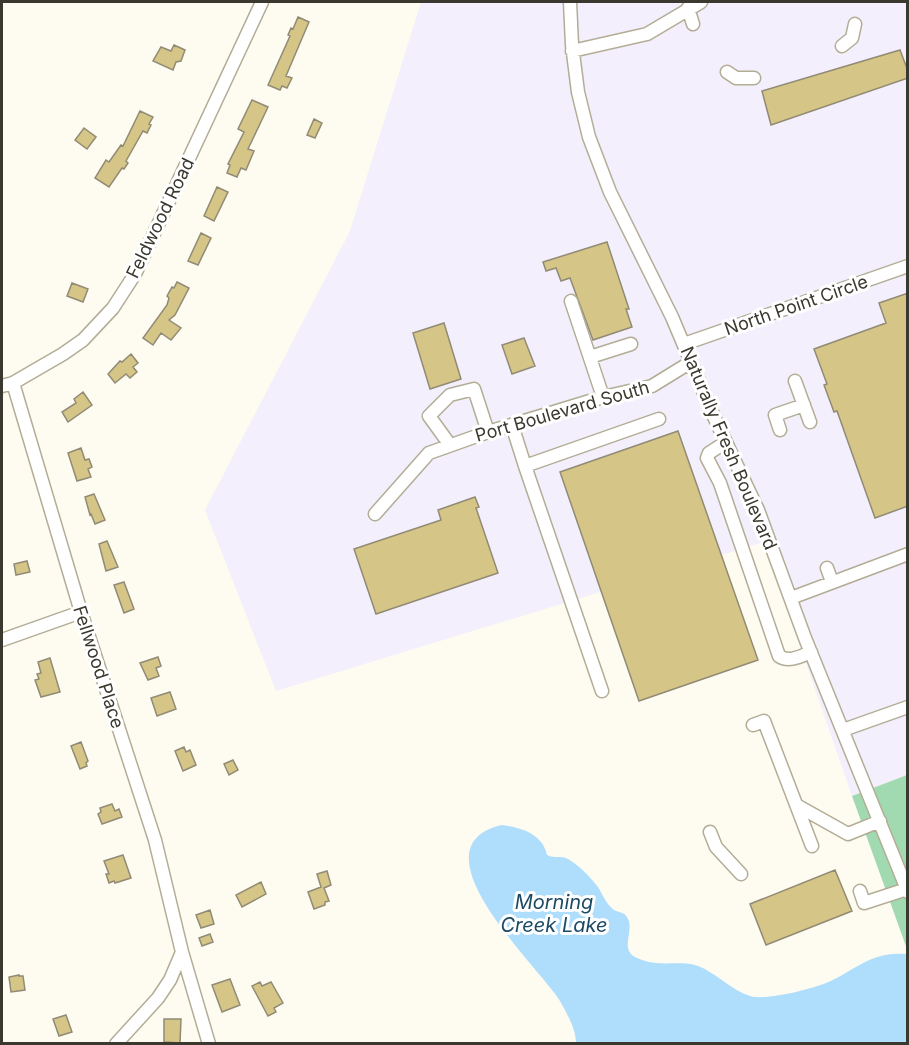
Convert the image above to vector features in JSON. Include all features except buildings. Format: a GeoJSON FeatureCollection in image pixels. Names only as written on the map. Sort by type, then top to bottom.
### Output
{"type":"FeatureCollection","features":[{"type":"Feature","properties":{"kind":"street","name":"Feldwood Road"},"geometry":{"type":"LineString","coordinates":[[7,385],[63,354],[83,340],[113,308],[135,274],[262,2]]}},
{"type":"Feature","properties":{"kind":"street","name":"Naturally Fresh Boulevard"},"geometry":{"type":"LineString","coordinates":[[570,2],[578,92],[589,137],[610,192],[684,344],[758,510],[811,652],[880,821],[903,864],[907,891]]}},
{"type":"Feature","properties":{"kind":"street"},"geometry":{"type":"LineString","coordinates":[[573,51],[647,34],[701,2]]}},
{"type":"Feature","properties":{"kind":"street"},"geometry":{"type":"LineString","coordinates":[[688,8],[693,24]]}},
{"type":"Feature","properties":{"kind":"street"},"geometry":{"type":"LineString","coordinates":[[842,46],[852,38],[855,24]]}},
{"type":"Feature","properties":{"kind":"street"},"geometry":{"type":"LineString","coordinates":[[727,72],[736,78],[754,78]]}},
{"type":"Feature","properties":{"kind":"street","name":"North Point Circle"},"geometry":{"type":"LineString","coordinates":[[684,344],[742,329],[908,266]]}},
{"type":"Feature","properties":{"kind":"street"},"geometry":{"type":"LineString","coordinates":[[571,301],[603,397]]}},
{"type":"Feature","properties":{"kind":"street"},"geometry":{"type":"LineString","coordinates":[[590,357],[631,344]]}},
{"type":"Feature","properties":{"kind":"street","name":"Port Boulevard South"},"geometry":{"type":"LineString","coordinates":[[375,514],[429,453],[488,432],[603,397],[652,386],[691,362]]}},
{"type":"Feature","properties":{"kind":"street"},"geometry":{"type":"LineString","coordinates":[[795,381],[810,422]]}},
{"type":"Feature","properties":{"kind":"street","name":"Fellwood Place"},"geometry":{"type":"LineString","coordinates":[[7,385],[155,840],[182,952],[209,1044]]}},
{"type":"Feature","properties":{"kind":"street"},"geometry":{"type":"LineString","coordinates":[[450,445],[429,416],[450,395],[474,389],[488,432]]}},
{"type":"Feature","properties":{"kind":"street"},"geometry":{"type":"LineString","coordinates":[[780,430],[775,415],[804,405]]}},
{"type":"Feature","properties":{"kind":"street"},"geometry":{"type":"LineString","coordinates":[[525,466],[659,419]]}},
{"type":"Feature","properties":{"kind":"street"},"geometry":{"type":"LineString","coordinates":[[513,425],[602,691]]}},
{"type":"Feature","properties":{"kind":"street"},"geometry":{"type":"LineString","coordinates":[[726,442],[709,453],[707,458],[720,483],[779,656],[792,659],[811,652]]}},
{"type":"Feature","properties":{"kind":"street"},"geometry":{"type":"LineString","coordinates":[[791,598],[908,554]]}},
{"type":"Feature","properties":{"kind":"street"},"geometry":{"type":"LineString","coordinates":[[827,568],[832,582]]}},
{"type":"Feature","properties":{"kind":"street"},"geometry":{"type":"LineString","coordinates":[[2,640],[81,612]]}},
{"type":"Feature","properties":{"kind":"street"},"geometry":{"type":"LineString","coordinates":[[843,730],[908,707]]}},
{"type":"Feature","properties":{"kind":"street"},"geometry":{"type":"LineString","coordinates":[[753,725],[764,721],[812,846]]}},
{"type":"Feature","properties":{"kind":"street"},"geometry":{"type":"LineString","coordinates":[[798,806],[848,834],[880,821]]}},
{"type":"Feature","properties":{"kind":"street"},"geometry":{"type":"LineString","coordinates":[[710,832],[716,847],[741,874]]}},
{"type":"Feature","properties":{"kind":"street"},"geometry":{"type":"LineString","coordinates":[[860,891],[864,903],[907,891]]}},
{"type":"Feature","properties":{"kind":"street"},"geometry":{"type":"LineString","coordinates":[[116,1044],[158,998],[170,980],[182,952]]}},
{"type":"Feature","properties":{"kind":"shaded area"},"geometry":{"type":"Polygon","coordinates":[[[421,2],[907,2],[907,775],[852,796],[764,542],[276,691],[205,510],[350,231],[421,2]]]}},
{"type":"Feature","properties":{"kind":"green space"},"geometry":{"type":"Polygon","coordinates":[[[907,775],[907,949],[852,796],[907,775]]]}},
{"type":"Feature","properties":{"kind":"water","name":"Morning Creek Lake"},"geometry":{"type":"Polygon","coordinates":[[[501,825],[530,833],[541,842],[547,855],[568,859],[577,865],[598,887],[611,908],[627,917],[630,929],[628,949],[635,957],[644,961],[698,966],[750,996],[766,997],[788,994],[826,983],[873,959],[893,954],[906,954],[907,1043],[576,1043],[573,1027],[560,1001],[488,909],[474,882],[469,857],[477,838],[501,825]]]}}]}
